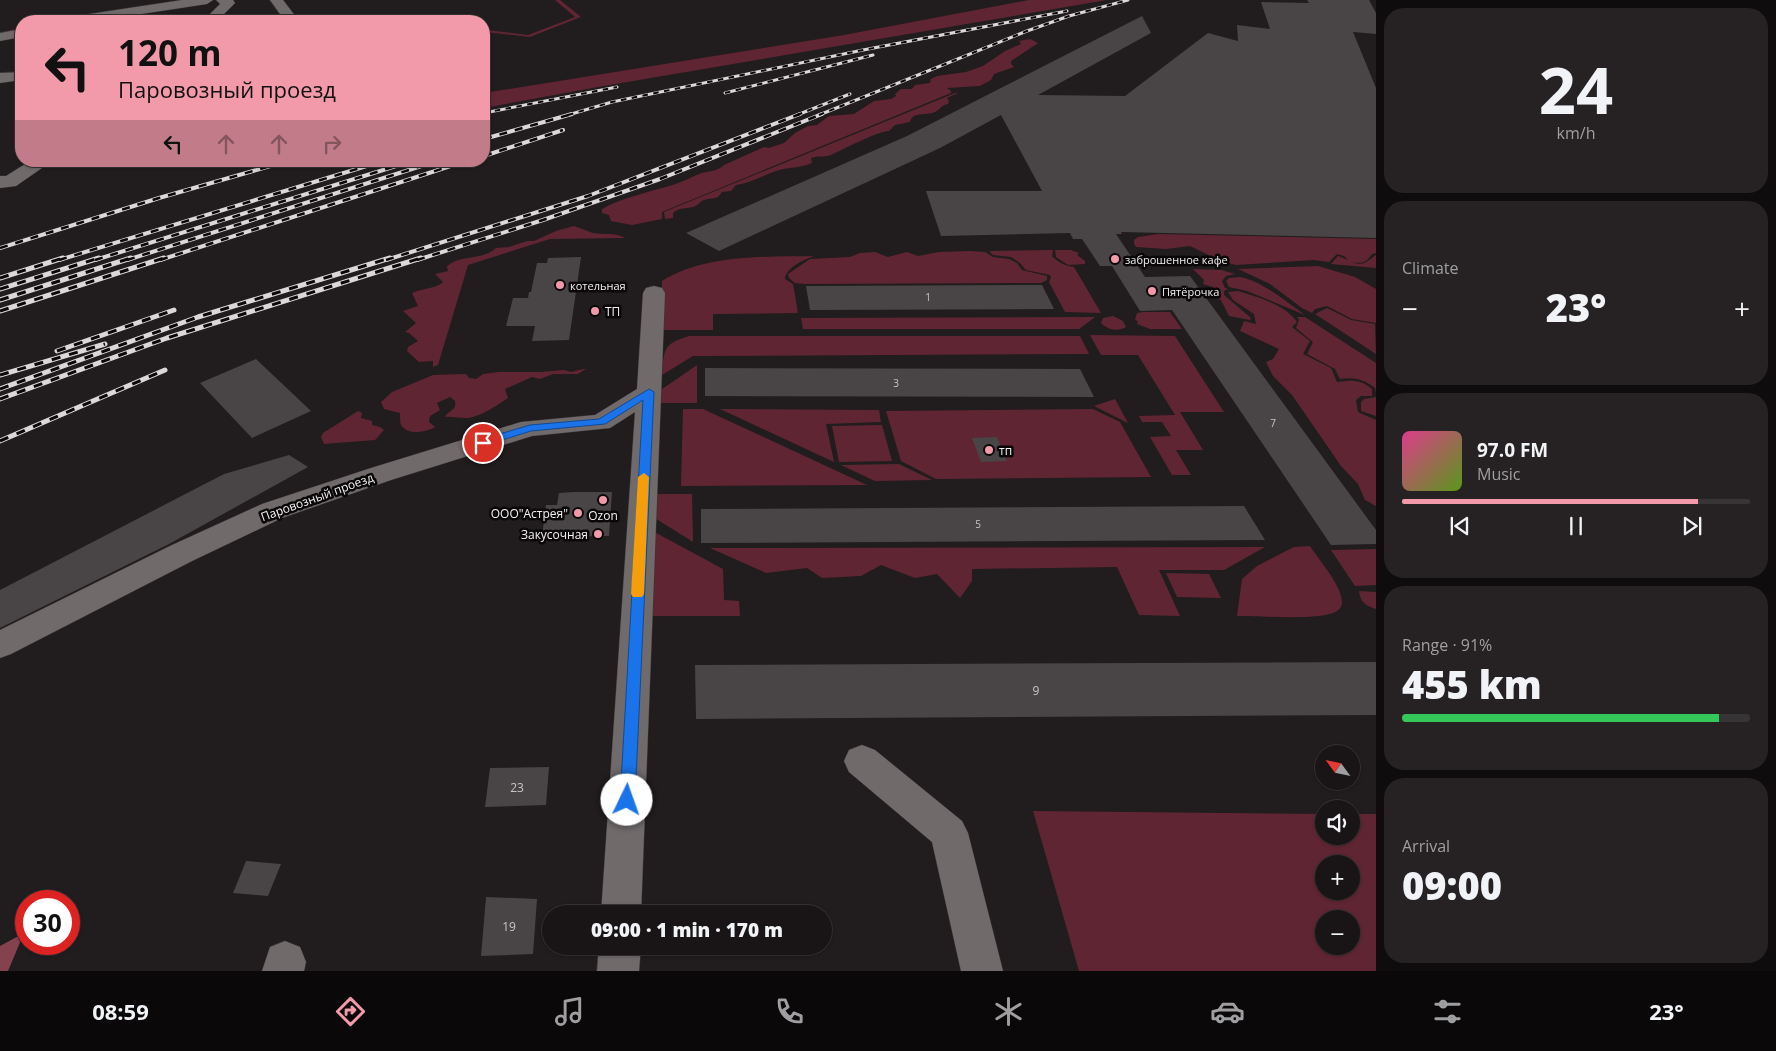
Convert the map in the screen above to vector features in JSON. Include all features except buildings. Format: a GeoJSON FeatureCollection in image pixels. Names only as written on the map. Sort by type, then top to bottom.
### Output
{"type":"FeatureCollection","features":[{"type":"Feature","properties":{"kind":"street"},"geometry":{"type":"LineString","coordinates":[[106,15],[207,0]]}},
{"type":"Feature","properties":{"kind":"street"},"geometry":{"type":"LineString","coordinates":[[217,15],[229,4],[222,0]]}},
{"type":"Feature","properties":{"kind":"street"},"geometry":{"type":"LineString","coordinates":[[276,0],[287,15]]}},
{"type":"Feature","properties":{"kind":"street"},"geometry":{"type":"LineString","coordinates":[[66,8],[69,15]]}},
{"type":"Feature","properties":{"kind":"street"},"geometry":{"type":"LineString","coordinates":[[0,37],[15,34]]}},
{"type":"Feature","properties":{"kind":"street"},"geometry":{"type":"LineString","coordinates":[[0,78],[15,77]]}},
{"type":"Feature","properties":{"kind":"street"},"geometry":{"type":"LineString","coordinates":[[0,182],[10,182],[34,167]]}},
{"type":"Feature","properties":{"kind":"street"},"geometry":{"type":"LineString","coordinates":[[621,905],[654,293]]}},
{"type":"Feature","properties":{"kind":"street","name":"Паровозный проезд"},"geometry":{"type":"LineString","coordinates":[[0,645],[182,553],[272,511],[381,474],[530,428],[601,422],[649,392]]}},
{"type":"Feature","properties":{"kind":"street"},"geometry":{"type":"LineString","coordinates":[[862,761],[949,833],[982,971]]}},
{"type":"Feature","properties":{"kind":"street"},"geometry":{"type":"LineString","coordinates":[[618,971],[619,955]]}},
{"type":"Feature","properties":{"kind":"shaded area"},"geometry":{"type":"Polygon","coordinates":[[[555,0],[560,0],[581,17],[530,37],[490,33],[490,30],[528,35],[575,17],[555,0]]]}},
{"type":"Feature","properties":{"kind":"shaded area"},"geometry":{"type":"Polygon","coordinates":[[[1029,0],[1107,0],[490,107],[490,92],[844,35],[1029,0]]]}},
{"type":"Feature","properties":{"kind":"shaded area"},"geometry":{"type":"Polygon","coordinates":[[[1030,39],[1038,43],[1011,61],[1014,67],[994,74],[991,80],[980,86],[947,88],[951,93],[662,212],[662,219],[632,225],[611,221],[609,215],[602,213],[602,209],[619,201],[673,185],[702,173],[717,170],[764,147],[769,148],[784,143],[795,133],[808,126],[817,125],[829,116],[854,114],[874,101],[891,99],[901,89],[912,89],[915,85],[930,83],[931,79],[937,76],[966,72],[983,66],[1005,51],[1021,44],[1019,41],[1030,39]]]}},
{"type":"Feature","properties":{"kind":"shaded area"},"geometry":{"type":"Polygon","coordinates":[[[958,93],[947,98],[948,104],[935,112],[914,116],[910,122],[895,125],[889,131],[868,137],[831,155],[811,158],[812,163],[808,165],[780,170],[736,185],[731,191],[722,192],[718,197],[678,210],[673,213],[673,218],[665,219],[664,212],[958,93]]]}},
{"type":"Feature","properties":{"kind":"shaded area"},"geometry":{"type":"Polygon","coordinates":[[[574,226],[593,233],[614,234],[625,238],[550,239],[468,265],[438,365],[433,367],[433,361],[419,362],[407,351],[408,347],[418,341],[405,332],[416,323],[403,311],[418,306],[412,293],[437,286],[443,282],[435,274],[448,271],[447,266],[453,262],[485,255],[496,248],[534,241],[556,231],[574,226]]]}},
{"type":"Feature","properties":{"kind":"shaded area"},"geometry":{"type":"Polygon","coordinates":[[[1158,234],[1376,239],[1376,253],[1372,254],[1364,262],[1352,262],[1362,264],[1376,255],[1376,268],[1331,264],[1338,256],[1348,260],[1344,256],[1337,254],[1329,262],[1314,260],[1236,265],[1221,261],[1190,246],[1166,249],[1136,247],[1134,244],[1134,240],[1138,237],[1158,234]]]}},
{"type":"Feature","properties":{"kind":"shaded area"},"geometry":{"type":"Polygon","coordinates":[[[1053,250],[1052,256],[1056,260],[1074,267],[1101,313],[1065,312],[1049,282],[1050,275],[1026,270],[1011,257],[993,255],[989,251],[1053,250]]]}},
{"type":"Feature","properties":{"kind":"shaded area"},"geometry":{"type":"Polygon","coordinates":[[[1055,250],[1071,250],[1079,253],[1077,255],[1085,261],[1085,264],[1068,265],[1056,257],[1055,250]]]}},
{"type":"Feature","properties":{"kind":"shaded area"},"geometry":{"type":"Polygon","coordinates":[[[875,252],[888,257],[907,252],[918,256],[939,252],[985,252],[993,257],[1009,259],[1017,263],[1022,270],[1047,276],[1047,280],[1041,283],[805,284],[795,283],[789,278],[788,274],[810,259],[850,257],[860,253],[875,252]]]}},
{"type":"Feature","properties":{"kind":"shaded area"},"geometry":{"type":"Polygon","coordinates":[[[814,256],[796,264],[786,275],[785,279],[793,284],[798,313],[713,314],[713,330],[660,330],[662,281],[679,272],[716,261],[756,257],[814,256]]]}},
{"type":"Feature","properties":{"kind":"shaded area"},"geometry":{"type":"Polygon","coordinates":[[[1318,266],[1355,277],[1376,289],[1376,323],[1352,319],[1327,306],[1315,309],[1312,313],[1302,308],[1270,284],[1238,269],[1318,266]]]}},
{"type":"Feature","properties":{"kind":"shaded area"},"geometry":{"type":"Polygon","coordinates":[[[1193,269],[1221,270],[1235,274],[1226,276],[1222,281],[1225,288],[1228,289],[1224,291],[1224,295],[1251,318],[1250,320],[1229,316],[1221,300],[1209,294],[1213,287],[1203,284],[1204,280],[1193,269]]]}},
{"type":"Feature","properties":{"kind":"shaded area"},"geometry":{"type":"Polygon","coordinates":[[[1240,277],[1249,279],[1266,288],[1305,315],[1247,291],[1229,287],[1226,281],[1229,278],[1240,277]]]}},
{"type":"Feature","properties":{"kind":"shaded area"},"geometry":{"type":"Polygon","coordinates":[[[1238,291],[1271,302],[1292,316],[1297,322],[1292,327],[1310,341],[1303,354],[1331,368],[1337,382],[1356,381],[1364,383],[1372,389],[1372,396],[1361,396],[1356,400],[1358,412],[1376,420],[1376,506],[1365,500],[1358,484],[1341,466],[1292,395],[1273,376],[1266,362],[1273,359],[1279,349],[1240,331],[1244,321],[1256,324],[1254,314],[1233,300],[1228,292],[1238,291]]]}},
{"type":"Feature","properties":{"kind":"shaded area"},"geometry":{"type":"Polygon","coordinates":[[[1327,308],[1351,320],[1375,324],[1376,354],[1315,314],[1327,308]]]}},
{"type":"Feature","properties":{"kind":"shaded area"},"geometry":{"type":"Polygon","coordinates":[[[1170,312],[1182,329],[1150,329],[1137,324],[1138,321],[1135,320],[1137,313],[1170,312]]]}},
{"type":"Feature","properties":{"kind":"shaded area"},"geometry":{"type":"Polygon","coordinates":[[[1113,316],[1123,321],[1126,327],[1113,330],[1101,323],[1103,318],[1113,316]]]}},
{"type":"Feature","properties":{"kind":"shaded area"},"geometry":{"type":"Polygon","coordinates":[[[1095,317],[1079,329],[803,329],[801,318],[1095,317]]]}},
{"type":"Feature","properties":{"kind":"shaded area"},"geometry":{"type":"Polygon","coordinates":[[[1297,317],[1305,317],[1376,363],[1376,393],[1375,388],[1363,381],[1350,378],[1340,379],[1335,369],[1307,354],[1313,342],[1296,328],[1299,320],[1297,317]]]}},
{"type":"Feature","properties":{"kind":"shaded area"},"geometry":{"type":"Polygon","coordinates":[[[1090,335],[1175,336],[1224,412],[1180,412],[1203,450],[1176,450],[1191,475],[1172,475],[1150,437],[1171,436],[1162,422],[1142,422],[1139,416],[1175,415],[1138,355],[1101,355],[1090,335]]]}},
{"type":"Feature","properties":{"kind":"shaded area"},"geometry":{"type":"Polygon","coordinates":[[[689,336],[1080,336],[1089,354],[693,356],[662,375],[666,349],[674,342],[689,336]]]}},
{"type":"Feature","properties":{"kind":"shaded area"},"geometry":{"type":"Polygon","coordinates":[[[697,365],[697,403],[655,403],[655,394],[697,365]]]}},
{"type":"Feature","properties":{"kind":"shaded area"},"geometry":{"type":"Polygon","coordinates":[[[586,369],[578,374],[553,374],[540,379],[532,377],[505,389],[508,398],[487,411],[470,418],[445,417],[455,407],[455,401],[450,397],[437,403],[440,410],[430,416],[429,422],[435,427],[422,431],[408,431],[401,425],[400,413],[384,409],[381,402],[392,392],[433,375],[466,374],[469,378],[476,379],[483,374],[499,372],[564,370],[571,372],[586,369]]]}},
{"type":"Feature","properties":{"kind":"shaded area"},"geometry":{"type":"Polygon","coordinates":[[[1376,397],[1376,416],[1361,411],[1361,402],[1364,399],[1376,397]]]}},
{"type":"Feature","properties":{"kind":"shaded area"},"geometry":{"type":"Polygon","coordinates":[[[1115,399],[1128,423],[1094,406],[1115,399]]]}},
{"type":"Feature","properties":{"kind":"shaded area"},"geometry":{"type":"Polygon","coordinates":[[[683,409],[703,409],[867,485],[681,486],[683,409]]]}},
{"type":"Feature","properties":{"kind":"shaded area"},"geometry":{"type":"Polygon","coordinates":[[[720,409],[879,410],[881,422],[826,424],[834,462],[720,409]]]}},
{"type":"Feature","properties":{"kind":"shaded area"},"geometry":{"type":"Polygon","coordinates":[[[1093,409],[1120,422],[1151,477],[936,479],[901,461],[886,411],[1093,409]]]}},
{"type":"Feature","properties":{"kind":"shaded area"},"geometry":{"type":"Polygon","coordinates":[[[358,411],[362,413],[361,418],[372,421],[372,425],[384,430],[375,440],[324,444],[321,437],[323,433],[358,411]]]}},
{"type":"Feature","properties":{"kind":"shaded area"},"geometry":{"type":"Polygon","coordinates":[[[882,425],[892,461],[839,462],[832,426],[882,425]]]}},
{"type":"Feature","properties":{"kind":"shaded area"},"geometry":{"type":"Polygon","coordinates":[[[899,464],[932,480],[875,481],[841,465],[899,464]]]}},
{"type":"Feature","properties":{"kind":"shaded area"},"geometry":{"type":"Polygon","coordinates":[[[650,494],[692,494],[693,542],[650,515],[650,494]]]}},
{"type":"Feature","properties":{"kind":"shaded area"},"geometry":{"type":"Polygon","coordinates":[[[647,528],[723,569],[724,600],[739,601],[740,616],[644,616],[647,528]]]}},
{"type":"Feature","properties":{"kind":"shaded area"},"geometry":{"type":"Polygon","coordinates":[[[1310,546],[1338,588],[1342,602],[1337,611],[1314,616],[1237,616],[1242,579],[1257,566],[1294,547],[1310,546]]]}},
{"type":"Feature","properties":{"kind":"shaded area"},"geometry":{"type":"Polygon","coordinates":[[[1265,547],[1224,570],[1159,570],[1180,616],[1139,615],[1117,567],[972,569],[972,581],[960,598],[937,574],[915,578],[881,565],[861,576],[822,578],[807,568],[766,573],[710,548],[1265,547]]]}},
{"type":"Feature","properties":{"kind":"shaded area"},"geometry":{"type":"Polygon","coordinates":[[[1376,549],[1376,585],[1355,586],[1331,550],[1376,549]]]}},
{"type":"Feature","properties":{"kind":"shaded area"},"geometry":{"type":"Polygon","coordinates":[[[1166,573],[1209,574],[1221,598],[1177,597],[1166,573]]]}},
{"type":"Feature","properties":{"kind":"shaded area"},"geometry":{"type":"Polygon","coordinates":[[[1359,591],[1376,592],[1376,609],[1364,603],[1359,591]]]}},
{"type":"Feature","properties":{"kind":"shaded area"},"geometry":{"type":"Polygon","coordinates":[[[1033,811],[1315,814],[1315,845],[1360,845],[1360,814],[1376,814],[1376,971],[1079,971],[1033,811]]]}},
{"type":"Feature","properties":{"kind":"shaded area"},"geometry":{"type":"Polygon","coordinates":[[[15,938],[15,954],[8,971],[0,971],[0,946],[15,938]]]}},
{"type":"Feature","properties":{"kind":"railway"},"geometry":{"type":"LineString","coordinates":[[819,115],[1027,31],[1069,16],[1128,0]]}},
{"type":"Feature","properties":{"kind":"railway"},"geometry":{"type":"LineString","coordinates":[[568,115],[612,102],[863,50],[1067,11]]}},
{"type":"Feature","properties":{"kind":"railway"},"geometry":{"type":"LineString","coordinates":[[725,93],[873,55]]}},
{"type":"Feature","properties":{"kind":"railway"},"geometry":{"type":"LineString","coordinates":[[490,112],[617,87]]}},
{"type":"Feature","properties":{"kind":"railway"},"geometry":{"type":"LineString","coordinates":[[797,115],[850,94]]}},
{"type":"Feature","properties":{"kind":"railway"},"geometry":{"type":"LineString","coordinates":[[490,137],[572,114]]}},
{"type":"Feature","properties":{"kind":"railway"},"geometry":{"type":"LineString","coordinates":[[386,260],[588,196],[800,114]]}},
{"type":"Feature","properties":{"kind":"railway"},"geometry":{"type":"LineString","coordinates":[[417,260],[543,220],[660,179],[822,114]]}},
{"type":"Feature","properties":{"kind":"railway"},"geometry":{"type":"LineString","coordinates":[[490,154],[563,130]]}},
{"type":"Feature","properties":{"kind":"railway"},"geometry":{"type":"LineString","coordinates":[[0,248],[159,198],[267,167]]}},
{"type":"Feature","properties":{"kind":"railway"},"geometry":{"type":"LineString","coordinates":[[59,260],[363,167]]}},
{"type":"Feature","properties":{"kind":"railway"},"geometry":{"type":"LineString","coordinates":[[95,260],[393,167]]}},
{"type":"Feature","properties":{"kind":"railway"},"geometry":{"type":"LineString","coordinates":[[127,260],[418,167]]}},
{"type":"Feature","properties":{"kind":"railway"},"geometry":{"type":"LineString","coordinates":[[160,260],[447,167]]}},
{"type":"Feature","properties":{"kind":"railway"},"geometry":{"type":"LineString","coordinates":[[0,278],[63,258]]}},
{"type":"Feature","properties":{"kind":"railway"},"geometry":{"type":"LineString","coordinates":[[0,289],[99,258]]}},
{"type":"Feature","properties":{"kind":"railway"},"geometry":{"type":"LineString","coordinates":[[0,300],[131,258]]}},
{"type":"Feature","properties":{"kind":"railway"},"geometry":{"type":"LineString","coordinates":[[0,311],[164,258]]}},
{"type":"Feature","properties":{"kind":"railway"},"geometry":{"type":"LineString","coordinates":[[0,389],[198,317],[390,258]]}},
{"type":"Feature","properties":{"kind":"railway"},"geometry":{"type":"LineString","coordinates":[[0,399],[167,338],[421,258]]}},
{"type":"Feature","properties":{"kind":"railway"},"geometry":{"type":"LineString","coordinates":[[57,351],[174,310]]}},
{"type":"Feature","properties":{"kind":"railway"},"geometry":{"type":"LineString","coordinates":[[0,375],[105,344]]}},
{"type":"Feature","properties":{"kind":"railway"},"geometry":{"type":"LineString","coordinates":[[0,441],[165,370]]}},
{"type":"Feature","properties":{"kind":"slow traffic"},"geometry":{"type":"LineString","coordinates":[[638,594],[644,477]]}},
{"type":"Feature","properties":{"kind":"place","name":"заброшенное кафе"},"geometry":{"type":"Point","coordinates":[1115,259]}},
{"type":"Feature","properties":{"kind":"place","name":"котельная"},"geometry":{"type":"Point","coordinates":[560,285]}},
{"type":"Feature","properties":{"kind":"place","name":"Пятёрочка"},"geometry":{"type":"Point","coordinates":[1152,291]}},
{"type":"Feature","properties":{"kind":"place","name":"ТП"},"geometry":{"type":"Point","coordinates":[595,311]}},
{"type":"Feature","properties":{"kind":"place","name":"тп"},"geometry":{"type":"Point","coordinates":[989,450]}},
{"type":"Feature","properties":{"kind":"place","name":"Ozon"},"geometry":{"type":"Point","coordinates":[603,500]}},
{"type":"Feature","properties":{"kind":"place","name":"ООО\"Астрея\""},"geometry":{"type":"Point","coordinates":[578,513]}},
{"type":"Feature","properties":{"kind":"place","name":"Закусочная"},"geometry":{"type":"Point","coordinates":[598,534]}},
{"type":"Feature","properties":{"kind":"route"},"geometry":{"type":"LineString","coordinates":[[483,443],[530,428],[601,422],[649,392],[627,800]]}}]}
